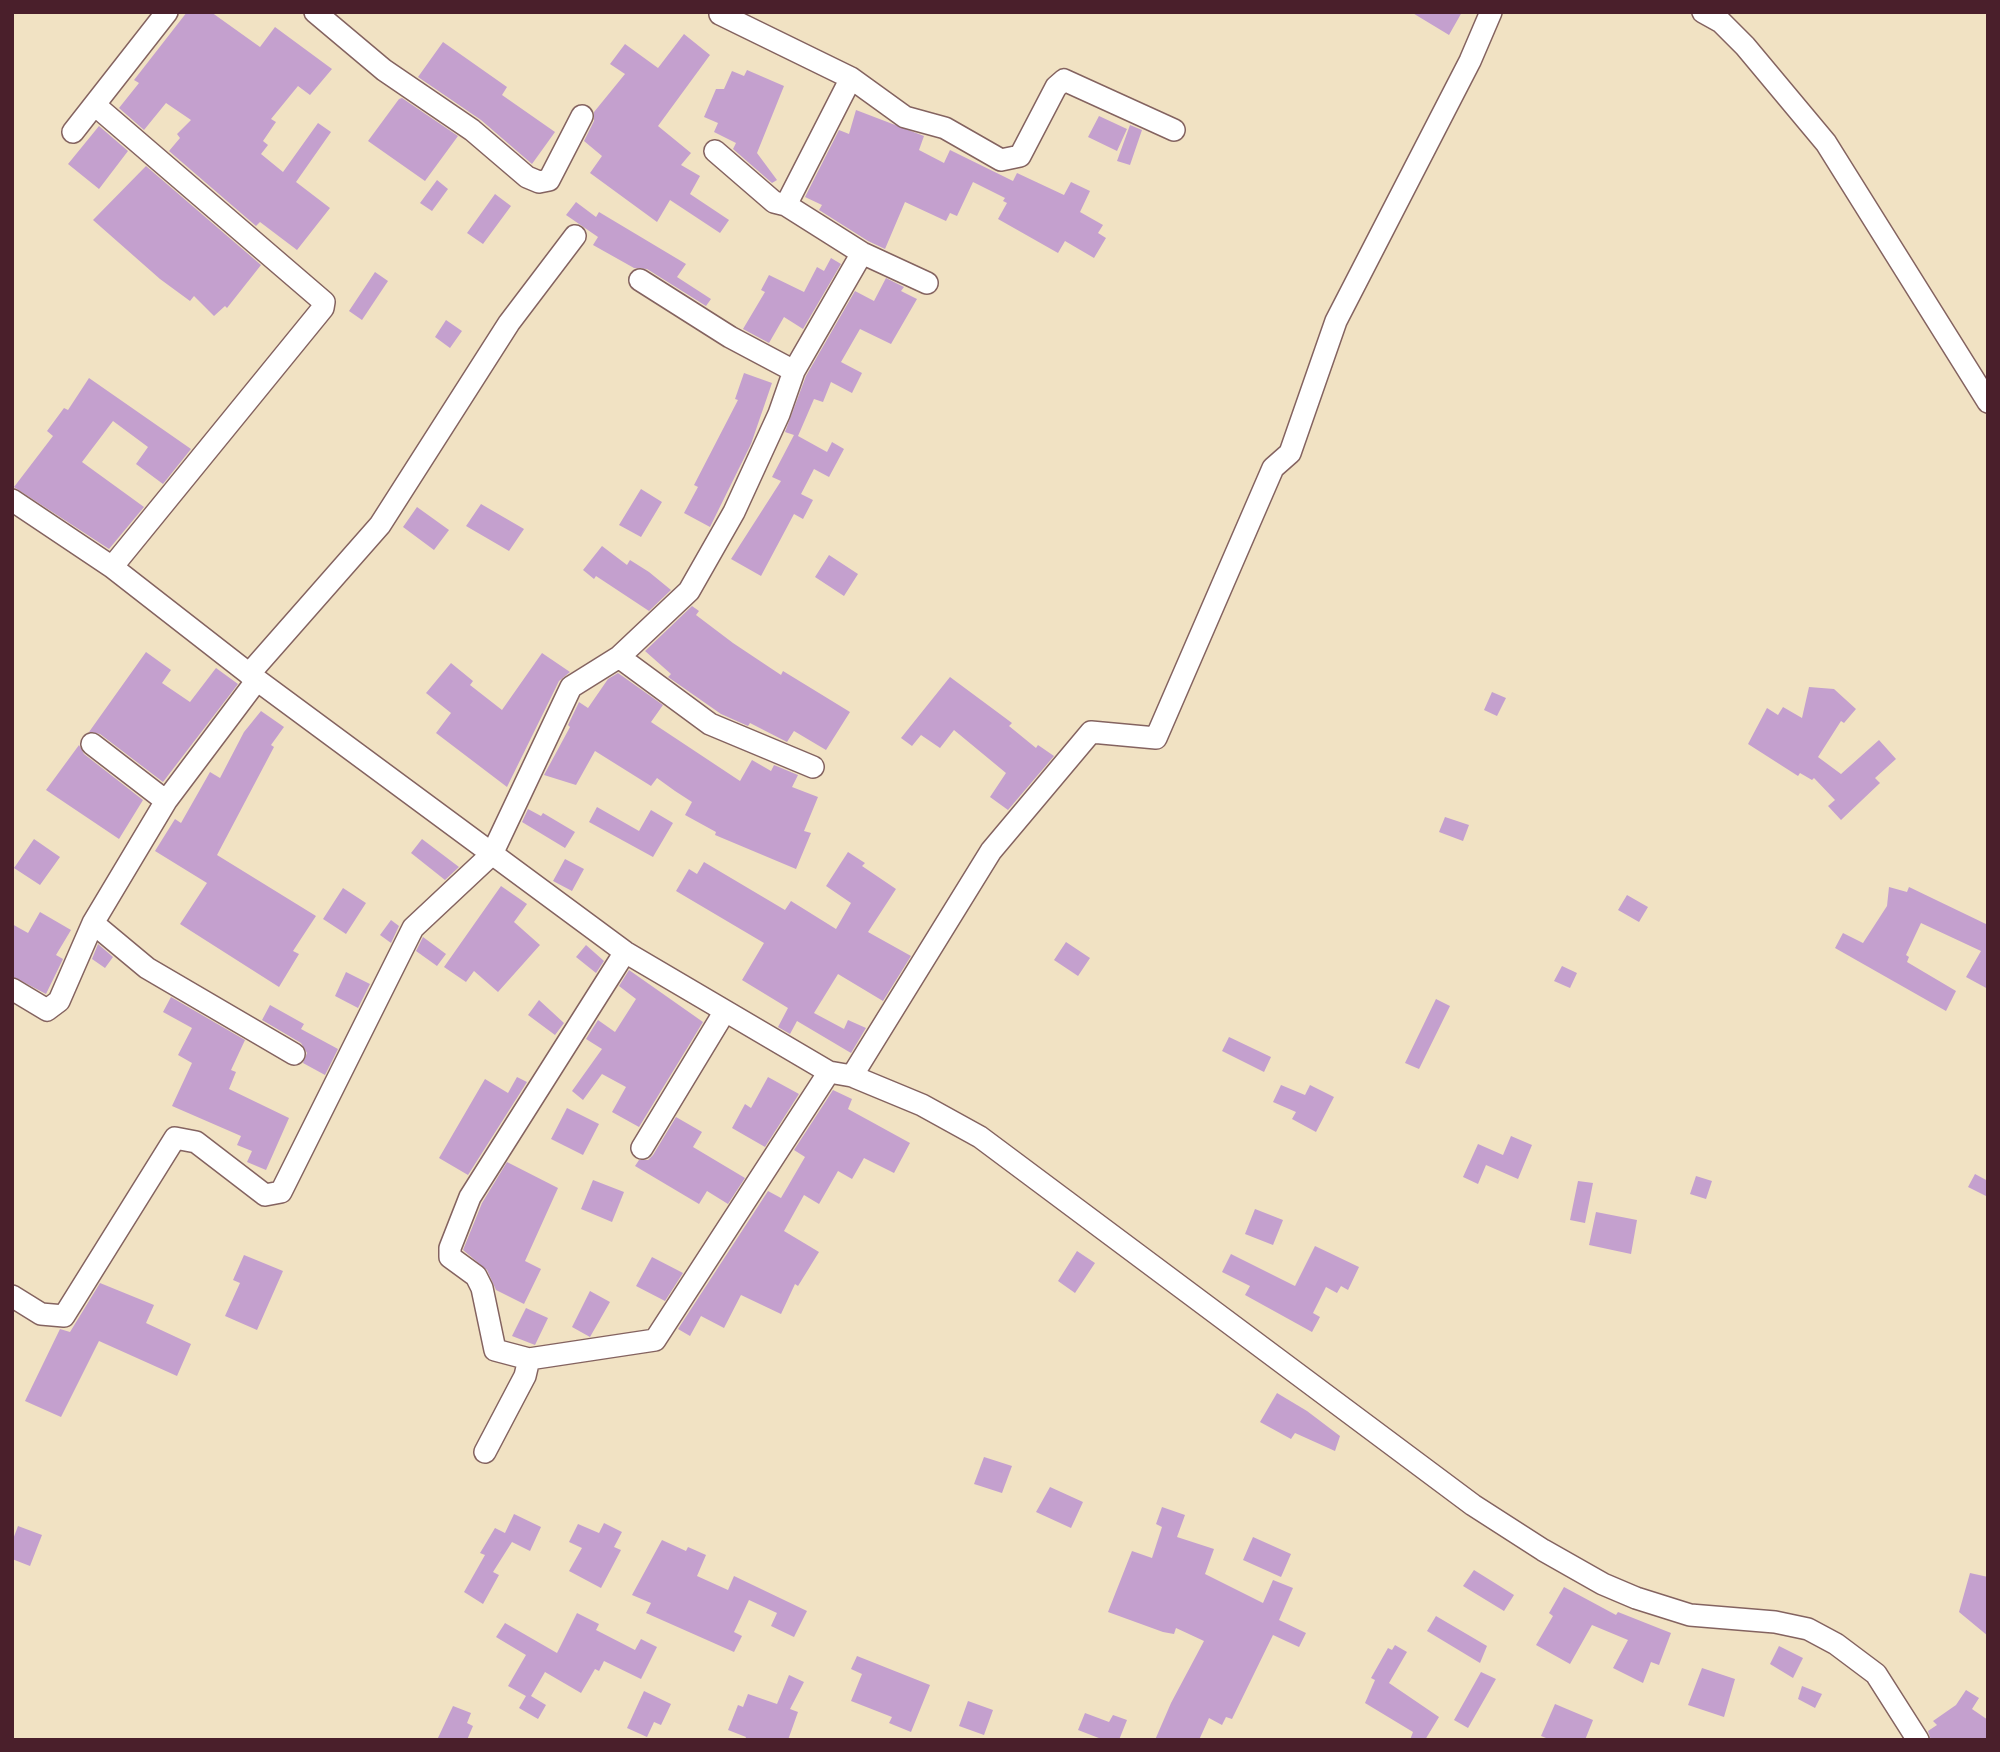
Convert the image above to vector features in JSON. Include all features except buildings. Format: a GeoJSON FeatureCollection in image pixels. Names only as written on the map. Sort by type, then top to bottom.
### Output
{"type":"FeatureCollection","features":[{"type":"Feature","properties":{"kind":"street"},"geometry":{"type":"LineString","coordinates":[[73,132],[167,12]]}},
{"type":"Feature","properties":{"kind":"street"},"geometry":{"type":"LineString","coordinates":[[315,12],[384,70],[472,130],[527,177],[539,182],[549,180],[582,116]]}},
{"type":"Feature","properties":{"kind":"street"},"geometry":{"type":"LineString","coordinates":[[852,1076],[991,851],[1091,732],[1156,738],[1273,468],[1290,453],[1336,321],[1470,61],[1491,12]]}},
{"type":"Feature","properties":{"kind":"street"},"geometry":{"type":"LineString","coordinates":[[1703,12],[1721,22],[1745,46],[1826,143],[1988,402]]}},
{"type":"Feature","properties":{"kind":"street"},"geometry":{"type":"LineString","coordinates":[[720,14],[851,78],[905,117],[945,128],[1001,160],[1020,156],[1056,87],[1064,80],[1174,130]]}},
{"type":"Feature","properties":{"kind":"street"},"geometry":{"type":"LineString","coordinates":[[786,205],[851,78]]}},
{"type":"Feature","properties":{"kind":"street"},"geometry":{"type":"LineString","coordinates":[[96,106],[324,302],[323,308],[112,567]]}},
{"type":"Feature","properties":{"kind":"street"},"geometry":{"type":"LineString","coordinates":[[715,151],[774,202],[786,205],[862,253],[927,283]]}},
{"type":"Feature","properties":{"kind":"street"},"geometry":{"type":"LineString","coordinates":[[12,989],[47,1010],[59,1001],[93,923],[166,801],[253,677],[380,525],[509,323],[575,236]]}},
{"type":"Feature","properties":{"kind":"street"},"geometry":{"type":"LineString","coordinates":[[12,1296],[41,1314],[64,1316],[175,1138],[196,1142],[265,1195],[281,1192],[413,928],[492,854],[571,687],[619,657],[689,591],[740,499],[779,414],[794,371],[862,253]]}},
{"type":"Feature","properties":{"kind":"street"},"geometry":{"type":"LineString","coordinates":[[640,280],[730,337],[794,371]]}},
{"type":"Feature","properties":{"kind":"street"},"geometry":{"type":"LineString","coordinates":[[12,500],[112,567],[253,677],[625,951],[829,1072],[852,1076],[922,1105],[980,1137],[1474,1505],[1543,1550],[1603,1584],[1636,1598],[1690,1615],[1775,1622],[1808,1629],[1836,1644],[1875,1674],[1919,1740]]}},
{"type":"Feature","properties":{"kind":"street"},"geometry":{"type":"LineString","coordinates":[[619,657],[709,724],[813,767]]}},
{"type":"Feature","properties":{"kind":"street"},"geometry":{"type":"LineString","coordinates":[[92,744],[166,801]]}},
{"type":"Feature","properties":{"kind":"street"},"geometry":{"type":"LineString","coordinates":[[93,923],[147,968],[293,1054]]}},
{"type":"Feature","properties":{"kind":"street"},"geometry":{"type":"LineString","coordinates":[[625,951],[470,1197],[450,1248],[450,1257],[476,1276],[482,1288],[495,1349],[529,1359],[655,1340],[829,1072]]}},
{"type":"Feature","properties":{"kind":"street"},"geometry":{"type":"LineString","coordinates":[[642,1148],[725,1011]]}},
{"type":"Feature","properties":{"kind":"street"},"geometry":{"type":"LineString","coordinates":[[485,1452],[526,1377],[529,1359]]}}]}
